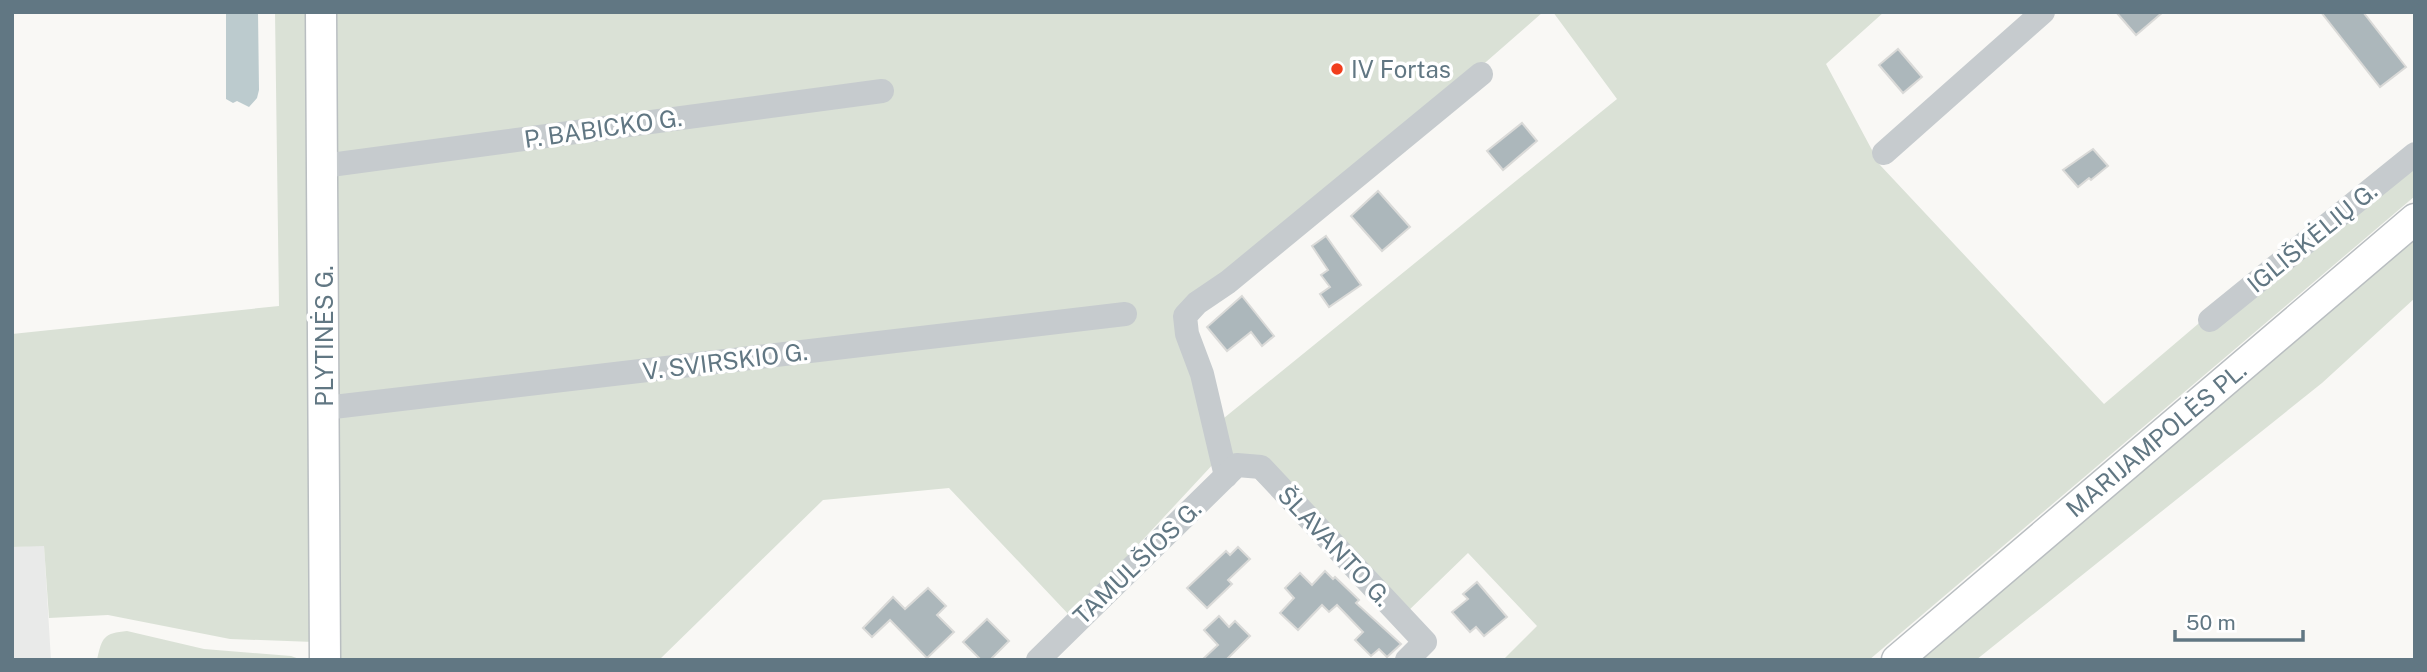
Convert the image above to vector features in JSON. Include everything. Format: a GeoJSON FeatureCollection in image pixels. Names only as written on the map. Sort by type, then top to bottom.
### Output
{"type":"FeatureCollection","features":[{"type":"Feature","properties":{"kind":"main road","name":"PLYTINĖS G."},"geometry":{"type":"LineString","coordinates":[[321,12],[325,660]]}},
{"type":"Feature","properties":{"kind":"main road","name":"MARIJAMPOLĖS PL."},"geometry":{"type":"LineString","coordinates":[[1897,660],[2415,219]]}},
{"type":"Feature","properties":{"kind":"street"},"geometry":{"type":"LineString","coordinates":[[1884,153],[2043,12]]}},
{"type":"Feature","properties":{"kind":"street"},"geometry":{"type":"LineString","coordinates":[[1232,471],[1187,334],[1185,316],[1197,303],[1228,282],[1481,75]]}},
{"type":"Feature","properties":{"kind":"street","name":"P. BABICKO G."},"geometry":{"type":"LineString","coordinates":[[323,166],[882,91]]}},
{"type":"Feature","properties":{"kind":"street","name":"IGLIŠKĖLIŲ G."},"geometry":{"type":"LineString","coordinates":[[2210,320],[2415,154]]}},
{"type":"Feature","properties":{"kind":"street","name":"V. SVIRSKIO G."},"geometry":{"type":"LineString","coordinates":[[325,408],[1125,314]]}},
{"type":"Feature","properties":{"kind":"street","name":"ŠLAVANTO G."},"geometry":{"type":"LineString","coordinates":[[1232,471],[1261,467],[1425,642],[1407,660]]}},
{"type":"Feature","properties":{"kind":"street","name":"TAMULŠIOS G."},"geometry":{"type":"LineString","coordinates":[[1038,660],[1232,471]]}},
{"type":"Feature","properties":{"kind":"shaded area"},"geometry":{"type":"Polygon","coordinates":[[[226,12],[258,12],[259,90],[257,98],[249,107],[226,99],[226,12]]]}},
{"type":"Feature","properties":{"kind":"shaded area"},"geometry":{"type":"Polygon","coordinates":[[[275,12],[305,12],[314,642],[230,639],[108,615],[49,618],[44,546],[12,547],[12,334],[279,306],[275,12]]]}},
{"type":"Feature","properties":{"kind":"shaded area"},"geometry":{"type":"Polygon","coordinates":[[[332,12],[1543,12],[1423,117],[1184,310],[1216,461],[1071,617],[949,488],[823,500],[659,660],[338,660],[332,12]]]}},
{"type":"Feature","properties":{"kind":"shaded area"},"geometry":{"type":"Polygon","coordinates":[[[1553,12],[1884,12],[1826,64],[1880,165],[2104,404],[2359,187],[2415,167],[2415,196],[1869,660],[1503,660],[1537,626],[1468,553],[1406,613],[1229,455],[1224,418],[1617,99],[1553,12]]]}},
{"type":"Feature","properties":{"kind":"shaded area"},"geometry":{"type":"Polygon","coordinates":[[[2415,238],[2415,298],[2322,383],[1976,660],[1920,660],[2287,349],[2415,238]]]}},
{"type":"Feature","properties":{"kind":"shaded area"},"geometry":{"type":"Polygon","coordinates":[[[44,545],[51,660],[12,660],[12,547],[44,545]]]}},
{"type":"Feature","properties":{"kind":"shaded area"},"geometry":{"type":"Polygon","coordinates":[[[127,631],[204,649],[291,656],[302,660],[97,660],[105,638],[113,633],[127,631]]]}},
{"type":"Feature","properties":{"kind":"building"},"geometry":{"type":"Polygon","coordinates":[[[2116,12],[2163,12],[2136,35],[2116,12]]]}},
{"type":"Feature","properties":{"kind":"building"},"geometry":{"type":"Polygon","coordinates":[[[2321,12],[2363,12],[2406,67],[2380,87],[2321,12]]]}},
{"type":"Feature","properties":{"kind":"building"},"geometry":{"type":"Polygon","coordinates":[[[1898,49],[1922,77],[1903,93],[1879,65],[1898,49]]]}},
{"type":"Feature","properties":{"kind":"building"},"geometry":{"type":"Polygon","coordinates":[[[1522,123],[1537,141],[1503,170],[1487,151],[1522,123]]]}},
{"type":"Feature","properties":{"kind":"building"},"geometry":{"type":"Polygon","coordinates":[[[2093,149],[2108,166],[2078,187],[2063,170],[2093,149]]]}},
{"type":"Feature","properties":{"kind":"building"},"geometry":{"type":"Polygon","coordinates":[[[1378,191],[1410,227],[1382,251],[1351,216],[1378,191]]]}},
{"type":"Feature","properties":{"kind":"building"},"geometry":{"type":"Polygon","coordinates":[[[1326,236],[1361,285],[1329,307],[1320,294],[1330,287],[1321,275],[1328,270],[1312,246],[1326,236]]]}},
{"type":"Feature","properties":{"kind":"building"},"geometry":{"type":"Polygon","coordinates":[[[1242,296],[1274,336],[1262,346],[1251,332],[1227,351],[1207,327],[1242,296]]]}},
{"type":"Feature","properties":{"kind":"building"},"geometry":{"type":"Polygon","coordinates":[[[1238,547],[1250,559],[1228,580],[1232,584],[1207,608],[1187,588],[1226,551],[1230,555],[1238,547]]]}},
{"type":"Feature","properties":{"kind":"building"},"geometry":{"type":"Polygon","coordinates":[[[1325,571],[1359,600],[1356,603],[1401,644],[1387,657],[1379,649],[1371,656],[1355,640],[1363,632],[1337,605],[1329,612],[1322,605],[1298,630],[1280,613],[1294,598],[1285,588],[1300,573],[1312,585],[1325,571]]]}},
{"type":"Feature","properties":{"kind":"building"},"geometry":{"type":"Polygon","coordinates":[[[1477,582],[1507,617],[1484,636],[1476,627],[1470,632],[1452,612],[1468,599],[1463,594],[1477,582]]]}},
{"type":"Feature","properties":{"kind":"building"},"geometry":{"type":"Polygon","coordinates":[[[928,588],[946,606],[937,615],[954,632],[927,658],[890,620],[872,637],[863,628],[893,597],[905,609],[928,588]]]}},
{"type":"Feature","properties":{"kind":"building"},"geometry":{"type":"Polygon","coordinates":[[[1219,616],[1229,627],[1235,621],[1250,636],[1226,660],[1202,660],[1218,645],[1204,630],[1219,616]]]}},
{"type":"Feature","properties":{"kind":"building"},"geometry":{"type":"Polygon","coordinates":[[[987,619],[1009,641],[990,660],[981,660],[963,642],[987,619]]]}},
{"type":"Feature","properties":{"kind":"place","name":"IV Fortas"},"geometry":{"type":"Point","coordinates":[1337,69]}}]}
